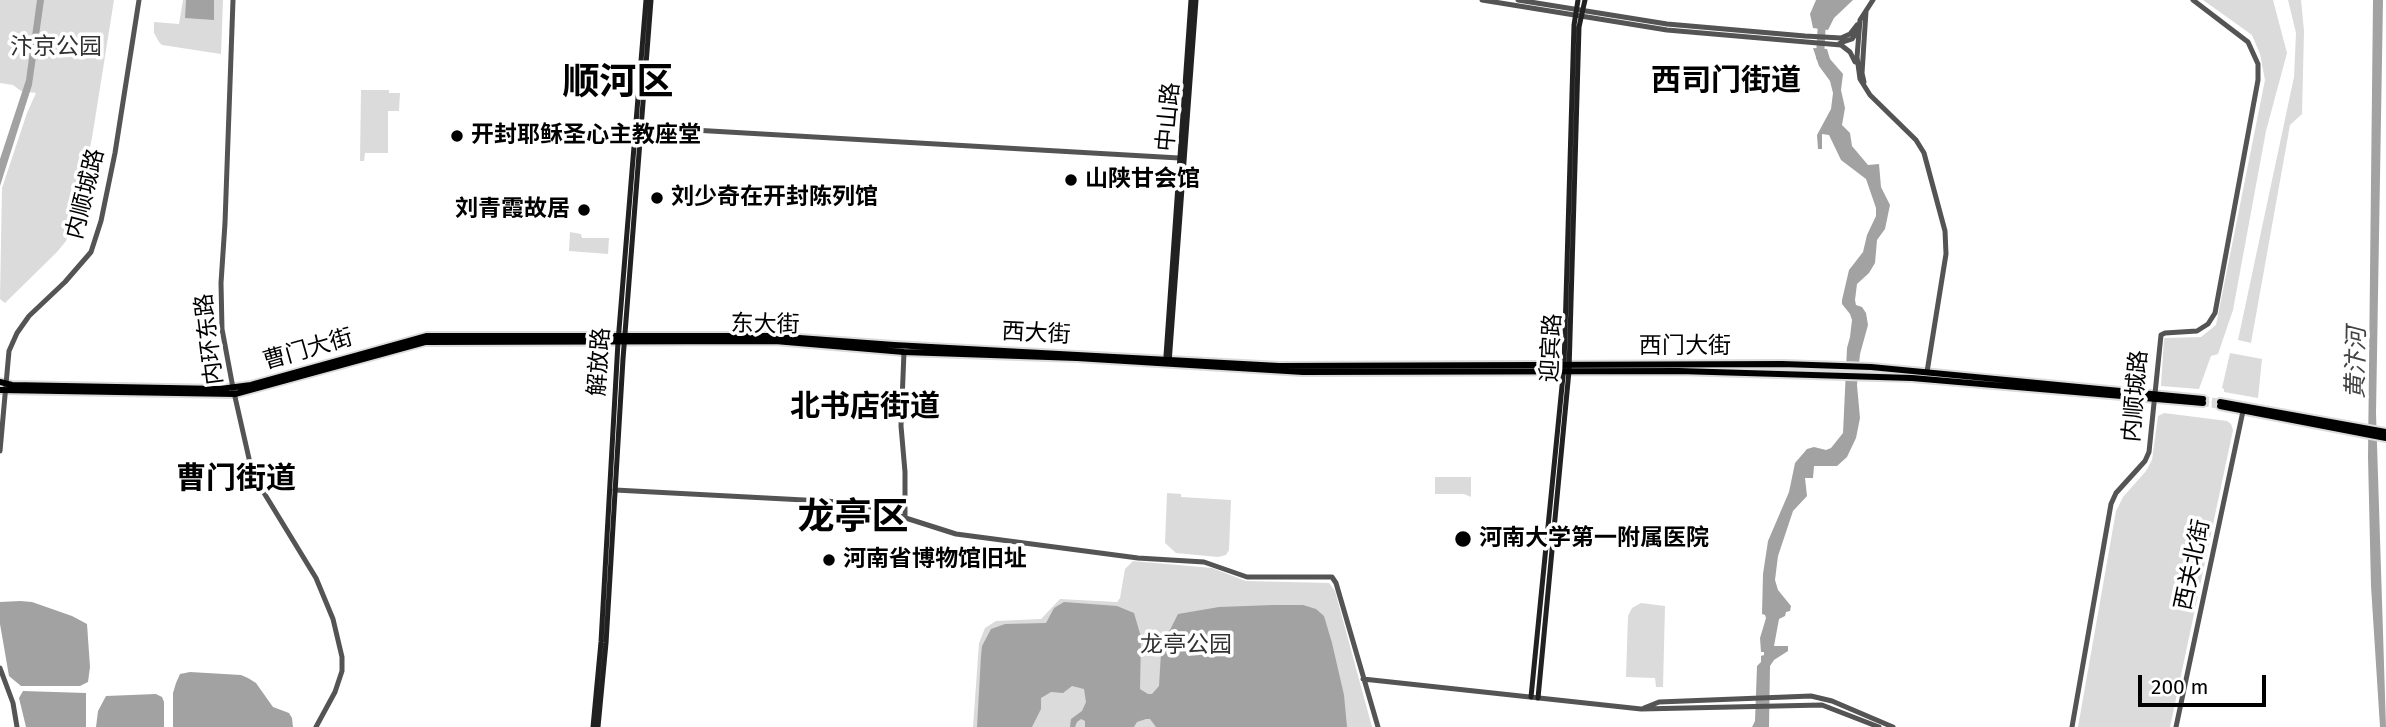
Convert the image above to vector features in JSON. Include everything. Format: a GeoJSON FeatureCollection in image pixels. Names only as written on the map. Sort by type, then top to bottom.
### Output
{"type":"FeatureCollection","features":[{"type":"Feature","properties":{"kind":"main road","name":"解放路"},"geometry":{"type":"LineString","coordinates":[[598,727],[606,643],[622,339],[641,127],[649,0]]}},
{"type":"Feature","properties":{"kind":"main road","name":"解放路"},"geometry":{"type":"LineString","coordinates":[[593,727],[649,0]]}},
{"type":"Feature","properties":{"kind":"main road","name":"中山路"},"geometry":{"type":"LineString","coordinates":[[1167,361],[1179,158],[1194,0]]}},
{"type":"Feature","properties":{"kind":"main road","name":"中山路"},"geometry":{"type":"LineString","coordinates":[[1167,361],[1194,0]]}},
{"type":"Feature","properties":{"kind":"main road","name":"迎宾路"},"geometry":{"type":"LineString","coordinates":[[1535,698],[1566,368],[1578,0]]}},
{"type":"Feature","properties":{"kind":"main road","name":"迎宾路"},"geometry":{"type":"LineString","coordinates":[[1578,12],[1585,0]]}},
{"type":"Feature","properties":{"kind":"main road","name":"曹门大街"},"geometry":{"type":"LineString","coordinates":[[2,386],[234,391],[427,336],[622,339]]}},
{"type":"Feature","properties":{"kind":"main road","name":"东大街"},"geometry":{"type":"LineString","coordinates":[[622,339],[784,336],[904,349]]}},
{"type":"Feature","properties":{"kind":"main road","name":"西大街"},"geometry":{"type":"LineString","coordinates":[[904,349],[1167,361]]}},
{"type":"Feature","properties":{"kind":"main road","name":"西门大街"},"geometry":{"type":"LineString","coordinates":[[1167,361],[1308,367],[1782,365],[1895,369],[2203,401]]}},
{"type":"Feature","properties":{"kind":"main road","name":"西门大街"},"geometry":{"type":"LineString","coordinates":[[1566,368],[1894,377],[2154,396]]}},
{"type":"Feature","properties":{"kind":"main road"},"geometry":{"type":"LineString","coordinates":[[2363,430],[2243,411],[2220,404],[2363,430],[2386,438]]}},
{"type":"Feature","properties":{"kind":"main road"},"geometry":{"type":"LineString","coordinates":[[2377,433],[2386,432]]}},
{"type":"Feature","properties":{"kind":"street","name":"内顺城路"},"geometry":{"type":"LineString","coordinates":[[0,451],[2,386],[9,351],[29,316],[65,282],[91,252],[102,221],[139,0]]}},
{"type":"Feature","properties":{"kind":"street","name":"内环东路"},"geometry":{"type":"LineString","coordinates":[[233,0],[225,223],[220,283],[222,329],[246,448],[254,472],[316,578],[333,620],[342,657],[342,671],[335,692],[316,727]]}},
{"type":"Feature","properties":{"kind":"street"},"geometry":{"type":"LineString","coordinates":[[1482,0],[1578,12]]}},
{"type":"Feature","properties":{"kind":"street"},"geometry":{"type":"LineString","coordinates":[[1518,0],[1667,30],[1840,40],[1852,38],[1858,31]]}},
{"type":"Feature","properties":{"kind":"street"},"geometry":{"type":"LineString","coordinates":[[1859,71],[1858,31],[1867,6],[1873,0]]}},
{"type":"Feature","properties":{"kind":"street","name":"内顺城路"},"geometry":{"type":"LineString","coordinates":[[2072,727],[2111,505],[2120,488],[2148,456],[2161,335],[2197,331],[2208,324],[2215,313],[2258,80],[2258,64],[2248,42],[2193,0]]}},
{"type":"Feature","properties":{"kind":"street"},"geometry":{"type":"LineString","coordinates":[[1840,40],[1853,31],[1862,19]]}},
{"type":"Feature","properties":{"kind":"street"},"geometry":{"type":"LineString","coordinates":[[1859,71],[1862,19]]}},
{"type":"Feature","properties":{"kind":"street"},"geometry":{"type":"LineString","coordinates":[[1840,40],[1857,57]]}},
{"type":"Feature","properties":{"kind":"street"},"geometry":{"type":"LineString","coordinates":[[1840,40],[1853,56],[1866,88],[1916,140],[1924,153],[1944,227],[1946,254],[1927,372]]}},
{"type":"Feature","properties":{"kind":"street"},"geometry":{"type":"LineString","coordinates":[[641,127],[1179,158]]}},
{"type":"Feature","properties":{"kind":"street"},"geometry":{"type":"LineString","coordinates":[[904,349],[901,426],[905,518]]}},
{"type":"Feature","properties":{"kind":"street","name":"西关北街"},"geometry":{"type":"LineString","coordinates":[[2176,727],[2243,411]]}},
{"type":"Feature","properties":{"kind":"street"},"geometry":{"type":"LineString","coordinates":[[615,490],[854,504],[951,533],[1138,558],[1210,563],[1247,577],[1332,577],[1378,727]]}},
{"type":"Feature","properties":{"kind":"street"},"geometry":{"type":"LineString","coordinates":[[0,668],[13,703],[17,727]]}},
{"type":"Feature","properties":{"kind":"street"},"geometry":{"type":"LineString","coordinates":[[1363,679],[1641,709],[1812,704],[1830,706],[1879,727]]}},
{"type":"Feature","properties":{"kind":"street"},"geometry":{"type":"LineString","coordinates":[[1641,709],[1660,702],[1811,696],[1832,701],[1893,727]]}},
{"type":"Feature","properties":{"kind":"green space","name":"汴京公园"},"geometry":{"type":"Polygon","coordinates":[[[0,0],[114,0],[92,138],[74,220],[66,241],[57,252],[5,303],[0,299],[2,188],[36,93],[0,83],[0,0]]]}},
{"type":"Feature","properties":{"kind":"green space"},"geometry":{"type":"Polygon","coordinates":[[[183,0],[223,0],[221,54],[162,45],[159,42],[154,33],[154,22],[179,24],[183,0]]]}},
{"type":"Feature","properties":{"kind":"green space"},"geometry":{"type":"Polygon","coordinates":[[[2203,0],[2273,0],[2287,53],[2266,131],[2233,310],[2218,354],[2211,356],[2199,389],[2161,386],[2164,338],[2201,337],[2216,325],[2265,80],[2260,54],[2252,35],[2203,0]]]}},
{"type":"Feature","properties":{"kind":"green space"},"geometry":{"type":"Polygon","coordinates":[[[2288,0],[2301,0],[2304,31],[2302,114],[2290,125],[2251,343],[2238,340],[2294,77],[2296,33],[2288,0]]]}},
{"type":"Feature","properties":{"kind":"green space"},"geometry":{"type":"Polygon","coordinates":[[[361,90],[389,90],[389,93],[400,93],[399,111],[388,111],[388,153],[365,153],[364,161],[360,161],[361,90]]]}},
{"type":"Feature","properties":{"kind":"green space"},"geometry":{"type":"Polygon","coordinates":[[[570,232],[581,234],[582,238],[609,238],[608,254],[569,251],[570,232]]]}},
{"type":"Feature","properties":{"kind":"green space"},"geometry":{"type":"Polygon","coordinates":[[[2230,353],[2262,359],[2258,398],[2224,392],[2222,388],[2230,353]]]}},
{"type":"Feature","properties":{"kind":"green space"},"geometry":{"type":"Polygon","coordinates":[[[2164,413],[2227,421],[2233,430],[2170,727],[2078,727],[2116,511],[2123,497],[2152,460],[2158,416],[2164,413]]]}},
{"type":"Feature","properties":{"kind":"green space"},"geometry":{"type":"Polygon","coordinates":[[[1435,477],[1471,477],[1471,497],[1464,494],[1435,494],[1435,477]]]}},
{"type":"Feature","properties":{"kind":"green space"},"geometry":{"type":"Polygon","coordinates":[[[1167,493],[1181,494],[1181,497],[1231,500],[1229,550],[1226,555],[1218,557],[1176,553],[1165,543],[1167,493]]]}},
{"type":"Feature","properties":{"kind":"green space","name":"龙亭公园"},"geometry":{"type":"Polygon","coordinates":[[[1133,561],[1212,568],[1246,581],[1329,583],[1335,591],[1372,727],[973,727],[979,643],[985,628],[996,621],[1041,619],[1060,599],[1117,602],[1125,569],[1133,561]]]}},
{"type":"Feature","properties":{"kind":"green space"},"geometry":{"type":"Polygon","coordinates":[[[1641,603],[1665,606],[1663,687],[1656,687],[1655,678],[1626,677],[1628,616],[1632,608],[1641,603]]]}},
{"type":"Feature","properties":{"kind":"shaded area"},"geometry":{"type":"Polygon","coordinates":[[[37,0],[44,0],[32,85],[0,186],[0,159],[26,80],[37,0]]]}},
{"type":"Feature","properties":{"kind":"shaded area"},"geometry":{"type":"Polygon","coordinates":[[[186,0],[214,0],[214,20],[185,18],[186,0]]]}},
{"type":"Feature","properties":{"kind":"shaded area"},"geometry":{"type":"Polygon","coordinates":[[[1816,0],[1853,0],[1834,18],[1828,30],[1813,28],[1810,14],[1816,0]]]}},
{"type":"Feature","properties":{"kind":"shaded area"},"geometry":{"type":"Polygon","coordinates":[[[2373,0],[2383,0],[2376,413],[2386,727],[2380,727],[2371,586],[2368,457],[2373,0]]]}},
{"type":"Feature","properties":{"kind":"shaded area"},"geometry":{"type":"Polygon","coordinates":[[[1813,48],[1827,49],[1830,59],[1843,74],[1841,90],[1845,108],[1842,125],[1850,133],[1852,146],[1868,165],[1879,164],[1881,187],[1890,205],[1885,229],[1877,240],[1875,263],[1857,284],[1856,305],[1862,307],[1866,313],[1868,325],[1860,354],[1857,385],[1860,418],[1856,438],[1847,457],[1837,466],[1814,466],[1813,478],[1805,478],[1807,496],[1793,511],[1778,556],[1775,580],[1778,590],[1791,606],[1790,611],[1779,619],[1774,646],[1788,646],[1788,651],[1770,666],[1769,727],[1752,727],[1755,721],[1757,666],[1764,655],[1764,652],[1761,652],[1760,638],[1766,618],[1762,614],[1763,574],[1768,541],[1789,492],[1795,463],[1807,449],[1831,448],[1843,433],[1847,348],[1852,320],[1842,300],[1849,270],[1863,252],[1876,216],[1866,179],[1841,160],[1829,135],[1822,134],[1822,149],[1818,149],[1817,135],[1831,109],[1833,93],[1830,81],[1819,66],[1813,48]]]}},
{"type":"Feature","properties":{"kind":"shaded area"},"geometry":{"type":"Polygon","coordinates":[[[0,602],[32,602],[87,624],[90,667],[88,682],[80,686],[21,686],[9,676],[0,624],[0,602]]]}},
{"type":"Feature","properties":{"kind":"shaded area","name":"龙亭公园"},"geometry":{"type":"Polygon","coordinates":[[[1064,602],[1117,606],[1134,613],[1141,637],[1140,689],[1148,694],[1152,694],[1159,686],[1162,636],[1170,630],[1178,614],[1219,607],[1273,605],[1303,605],[1316,609],[1324,616],[1332,643],[1344,695],[1347,727],[1156,727],[1150,719],[1146,719],[1137,722],[1134,727],[1085,727],[1085,721],[1081,719],[1075,727],[1070,727],[1071,719],[1082,711],[1086,702],[1084,689],[1072,686],[1063,693],[1051,692],[1041,698],[1041,709],[1032,727],[977,727],[982,646],[991,629],[1005,624],[1046,623],[1054,608],[1064,602]]]}},
{"type":"Feature","properties":{"kind":"shaded area"},"geometry":{"type":"Polygon","coordinates":[[[190,672],[241,675],[248,678],[256,683],[273,707],[289,713],[293,727],[173,727],[173,693],[176,683],[180,674],[190,672]]]}},
{"type":"Feature","properties":{"kind":"shaded area"},"geometry":{"type":"Polygon","coordinates":[[[23,691],[86,693],[86,727],[26,727],[19,698],[23,691]]]}},
{"type":"Feature","properties":{"kind":"shaded area"},"geometry":{"type":"Polygon","coordinates":[[[156,694],[162,697],[164,702],[164,727],[96,727],[98,711],[106,696],[156,694]]]}},
{"type":"Feature","properties":{"kind":"waterway"},"geometry":{"type":"LineString","coordinates":[[1820,57],[1822,21]]}},
{"type":"Feature","properties":{"kind":"tunnel"},"geometry":{"type":"LineString","coordinates":[[2203,399],[2220,402]]}},
{"type":"Feature","properties":{"kind":"tunnel"},"geometry":{"type":"LineString","coordinates":[[2203,403],[2220,406]]}},
{"type":"Feature","properties":{"kind":"place","name":"开封耶稣圣心主教座堂"},"geometry":{"type":"Point","coordinates":[457,136]}},
{"type":"Feature","properties":{"kind":"place","name":"山陕甘会馆"},"geometry":{"type":"Point","coordinates":[1071,180]}},
{"type":"Feature","properties":{"kind":"place","name":"刘少奇在开封陈列馆"},"geometry":{"type":"Point","coordinates":[657,198]}},
{"type":"Feature","properties":{"kind":"place","name":"刘青霞故居"},"geometry":{"type":"Point","coordinates":[584,210]}},
{"type":"Feature","properties":{"kind":"place","name":"河南大学第一附属医院"},"geometry":{"type":"Point","coordinates":[1463,539]}},
{"type":"Feature","properties":{"kind":"place","name":"河南省博物馆旧址"},"geometry":{"type":"Point","coordinates":[829,560]}},
{"type":"Feature","properties":{"kind":"district","name":"西司门街道"},"geometry":{"type":"Point","coordinates":[1726,82]}},
{"type":"Feature","properties":{"kind":"district","name":"顺河区"},"geometry":{"type":"Point","coordinates":[618,84]}},
{"type":"Feature","properties":{"kind":"district","name":"北书店街道"},"geometry":{"type":"Point","coordinates":[865,408]}},
{"type":"Feature","properties":{"kind":"district","name":"曹门街道"},"geometry":{"type":"Point","coordinates":[236,480]}},
{"type":"Feature","properties":{"kind":"district","name":"龙亭区"},"geometry":{"type":"Point","coordinates":[853,519]}},
{"type":"Feature","properties":{"kind":"water label","name":"黄汴河"},"geometry":{"type":"Point","coordinates":[2357,363]}}]}
